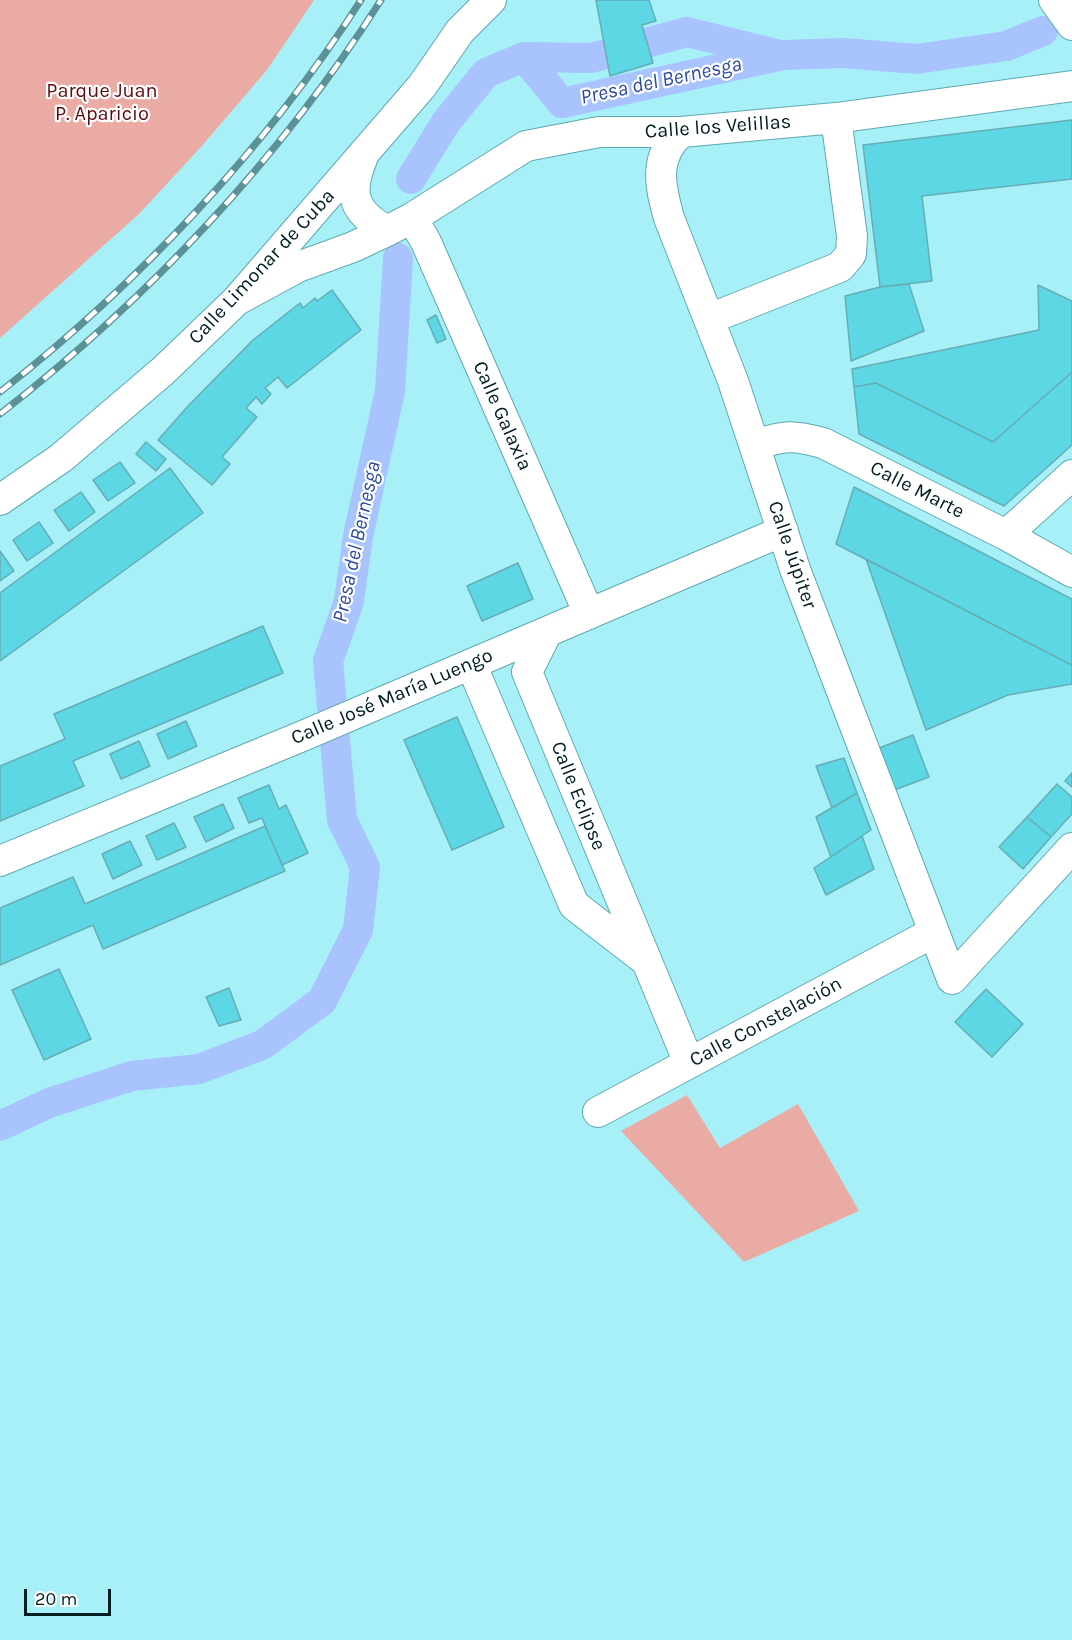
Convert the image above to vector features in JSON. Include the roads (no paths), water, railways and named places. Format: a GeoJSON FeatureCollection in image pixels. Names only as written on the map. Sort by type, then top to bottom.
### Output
{"type":"FeatureCollection","features":[{"type":"Feature","properties":{"kind":"street","name":"Calle Limonar de Cuba"},"geometry":{"type":"LineString","coordinates":[[0,500],[61,458],[164,372],[237,300],[422,86],[460,31],[491,0]]}},
{"type":"Feature","properties":{"kind":"street"},"geometry":{"type":"LineString","coordinates":[[1054,0],[1072,25]]}},
{"type":"Feature","properties":{"kind":"street","name":"Calle los Velillas"},"geometry":{"type":"LineString","coordinates":[[237,300],[298,267],[353,247],[400,225],[525,146],[599,132],[681,132],[836,118],[1072,86]]}},
{"type":"Feature","properties":{"kind":"street"},"geometry":{"type":"LineString","coordinates":[[709,319],[840,267],[850,254],[852,236],[836,118]]}},
{"type":"Feature","properties":{"kind":"street","name":"Calle Júpiter"},"geometry":{"type":"LineString","coordinates":[[681,132],[670,141],[662,158],[662,193],[669,218],[755,445],[800,583],[952,979],[1072,848]]}},
{"type":"Feature","properties":{"kind":"street"},"geometry":{"type":"LineString","coordinates":[[365,154],[358,168],[354,188],[356,205],[365,217],[400,225]]}},
{"type":"Feature","properties":{"kind":"street","name":"Calle Galaxia"},"geometry":{"type":"LineString","coordinates":[[400,225],[430,250],[589,615]]}},
{"type":"Feature","properties":{"kind":"street","name":"Calle Marte"},"geometry":{"type":"LineString","coordinates":[[755,445],[779,437],[797,436],[823,443],[1006,535],[1072,572]]}},
{"type":"Feature","properties":{"kind":"street"},"geometry":{"type":"LineString","coordinates":[[1006,535],[1072,475]]}},
{"type":"Feature","properties":{"kind":"street","name":"Calle José María Luengo"},"geometry":{"type":"LineString","coordinates":[[0,861],[305,735],[783,531]]}},
{"type":"Feature","properties":{"kind":"street","name":"Calle Eclipse"},"geometry":{"type":"LineString","coordinates":[[546,632],[527,672],[689,1063]]}},
{"type":"Feature","properties":{"kind":"street","name":"Calle Eclipse"},"geometry":{"type":"LineString","coordinates":[[471,664],[574,905],[646,961]]}},
{"type":"Feature","properties":{"kind":"street","name":"Calle Constelación"},"geometry":{"type":"LineString","coordinates":[[598,1112],[934,932]]}},
{"type":"Feature","properties":{"kind":"waterway","name":"Presa del Bernesga"},"geometry":{"type":"LineString","coordinates":[[411,179],[446,122],[486,73],[524,57],[562,103],[783,55],[844,53],[916,59],[1006,46],[1043,31]]}},
{"type":"Feature","properties":{"kind":"waterway","name":"Presa del Bernesga"},"geometry":{"type":"LineString","coordinates":[[524,57],[591,58],[687,32],[776,54]]}},
{"type":"Feature","properties":{"kind":"waterway","name":"Presa del Bernesga"},"geometry":{"type":"LineString","coordinates":[[0,1126],[49,1103],[132,1076],[199,1069],[262,1045],[322,1001],[358,930],[365,867],[342,820],[328,661],[349,601],[358,536],[390,391],[398,258]]}},
{"type":"Feature","properties":{"kind":"railway"},"geometry":{"type":"LineString","coordinates":[[0,392],[101,307],[197,211],[284,108],[361,0]]}},
{"type":"Feature","properties":{"kind":"railway"},"geometry":{"type":"LineString","coordinates":[[0,414],[108,323],[208,224],[300,116],[342,59],[381,0]]}},
{"type":"Feature","properties":{"kind":"park label","name":"Parque Juan P. Aparicio"},"geometry":{"type":"Point","coordinates":[102,102]}}]}
